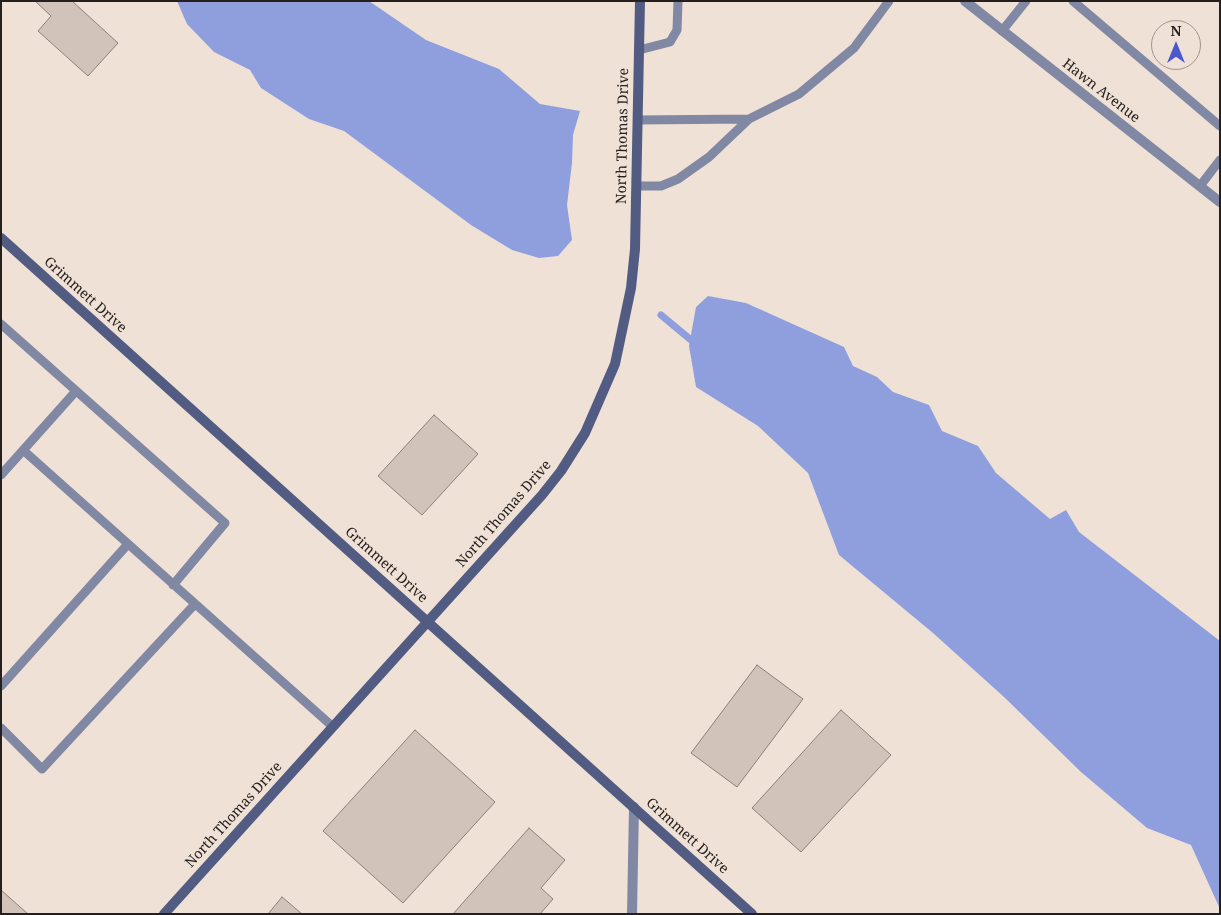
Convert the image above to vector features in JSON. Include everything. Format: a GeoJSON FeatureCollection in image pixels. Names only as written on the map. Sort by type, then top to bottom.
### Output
{"type":"FeatureCollection","features":[{"type":"Feature","properties":{"kind":"street","name":"North Thomas Drive"},"geometry":{"type":"LineString","coordinates":[[164,914],[542,495],[561,472],[585,433],[608,383],[624,326],[635,249],[640,1]]}},
{"type":"Feature","properties":{"kind":"street","name":"Hawn Avenue"},"geometry":{"type":"LineString","coordinates":[[965,1],[1220,202]]}},
{"type":"Feature","properties":{"kind":"street","name":"Grimmett Drive"},"geometry":{"type":"LineString","coordinates":[[1,238],[428,620],[752,914]]}},
{"type":"Feature","properties":{"kind":"street"},"geometry":{"type":"LineString","coordinates":[[632,914],[634,807]]}},
{"type":"Feature","properties":{"kind":"lane"},"geometry":{"type":"LineString","coordinates":[[639,50],[670,42],[677,30],[678,1]]}},
{"type":"Feature","properties":{"kind":"lane"},"geometry":{"type":"LineString","coordinates":[[637,186],[661,186],[678,179],[709,156],[749,119],[799,94],[854,48],[889,1]]}},
{"type":"Feature","properties":{"kind":"lane"},"geometry":{"type":"LineString","coordinates":[[1002,30],[1026,1]]}},
{"type":"Feature","properties":{"kind":"lane"},"geometry":{"type":"LineString","coordinates":[[1073,1],[1220,126]]}},
{"type":"Feature","properties":{"kind":"lane"},"geometry":{"type":"LineString","coordinates":[[638,120],[749,119]]}},
{"type":"Feature","properties":{"kind":"lane"},"geometry":{"type":"LineString","coordinates":[[1200,186],[1220,160]]}},
{"type":"Feature","properties":{"kind":"lane"},"geometry":{"type":"LineString","coordinates":[[1,324],[225,523],[173,585]]}},
{"type":"Feature","properties":{"kind":"lane"},"geometry":{"type":"LineString","coordinates":[[1,475],[76,391]]}},
{"type":"Feature","properties":{"kind":"lane"},"geometry":{"type":"LineString","coordinates":[[23,450],[332,726]]}},
{"type":"Feature","properties":{"kind":"lane"},"geometry":{"type":"LineString","coordinates":[[1,686],[128,544]]}},
{"type":"Feature","properties":{"kind":"lane"},"geometry":{"type":"LineString","coordinates":[[1,728],[42,769],[195,604]]}},
{"type":"Feature","properties":{"kind":"water"},"geometry":{"type":"Polygon","coordinates":[[[177,1],[369,1],[426,40],[499,69],[540,104],[580,111],[573,135],[567,205],[572,240],[558,256],[539,258],[512,250],[471,225],[344,131],[309,119],[261,88],[250,70],[214,52],[187,24],[177,1]]]}},
{"type":"Feature","properties":{"kind":"water"},"geometry":{"type":"Polygon","coordinates":[[[708,296],[746,303],[844,347],[853,366],[877,377],[893,392],[929,405],[942,431],[978,446],[996,473],[1050,519],[1066,510],[1079,532],[1220,641],[1220,909],[1191,845],[1147,828],[1081,772],[1004,697],[933,633],[839,555],[808,473],[758,426],[696,387],[689,346],[696,307],[708,296]]]}},
{"type":"Feature","properties":{"kind":"building"},"geometry":{"type":"Polygon","coordinates":[[[35,1],[72,1],[118,43],[88,76],[38,31],[51,16],[35,1]]]}},
{"type":"Feature","properties":{"kind":"building"},"geometry":{"type":"Polygon","coordinates":[[[434,415],[478,454],[422,515],[378,476],[434,415]]]}},
{"type":"Feature","properties":{"kind":"building"},"geometry":{"type":"Polygon","coordinates":[[[757,665],[803,699],[737,787],[691,753],[757,665]]]}},
{"type":"Feature","properties":{"kind":"building"},"geometry":{"type":"Polygon","coordinates":[[[841,710],[891,755],[801,852],[752,808],[841,710]]]}},
{"type":"Feature","properties":{"kind":"building"},"geometry":{"type":"Polygon","coordinates":[[[415,730],[495,802],[403,903],[323,831],[415,730]]]}},
{"type":"Feature","properties":{"kind":"building"},"geometry":{"type":"Polygon","coordinates":[[[529,828],[565,860],[541,888],[553,899],[540,914],[453,914],[529,828]]]}},
{"type":"Feature","properties":{"kind":"building"},"geometry":{"type":"Polygon","coordinates":[[[1,890],[28,914],[1,914],[1,890]]]}},
{"type":"Feature","properties":{"kind":"building"},"geometry":{"type":"Polygon","coordinates":[[[282,897],[302,914],[268,914],[282,897]]]}},
{"type":"Feature","properties":{"kind":"waterway"},"geometry":{"type":"LineString","coordinates":[[661,315],[697,345]]}}]}
